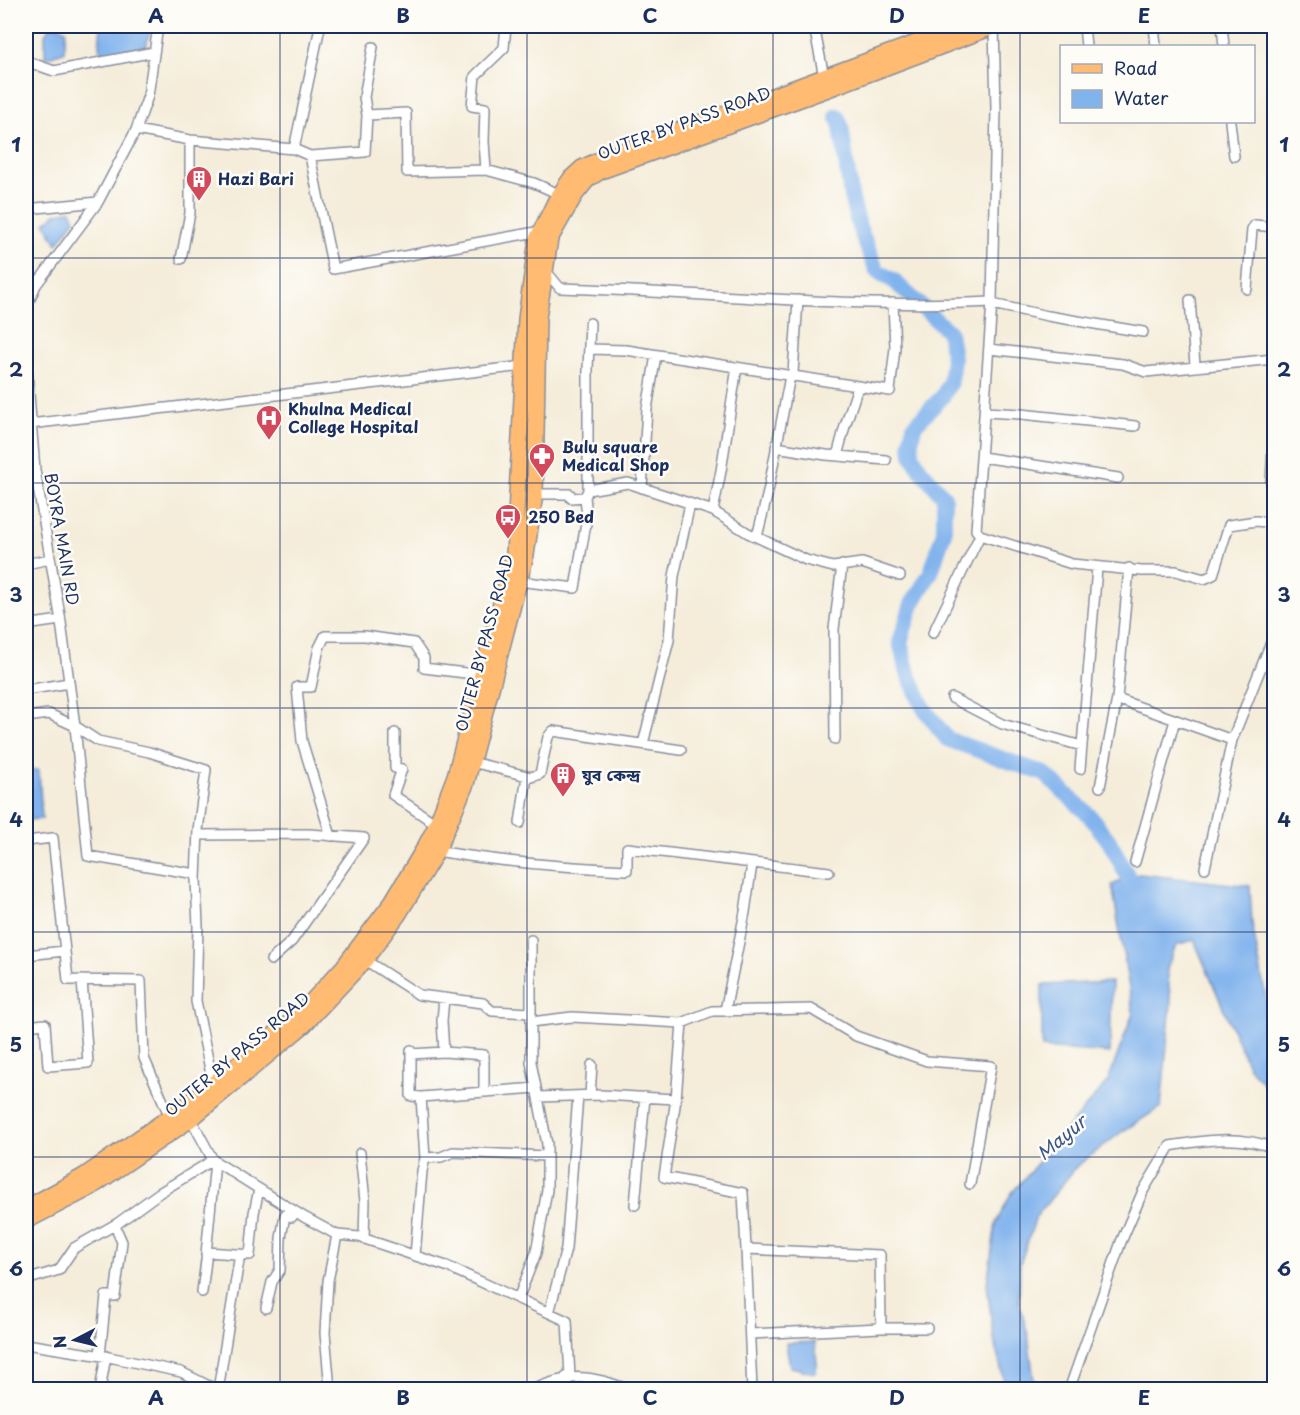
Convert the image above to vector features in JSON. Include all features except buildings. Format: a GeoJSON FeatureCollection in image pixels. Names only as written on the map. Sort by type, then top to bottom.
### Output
{"type":"FeatureCollection","features":[{"type":"Feature","properties":{"kind":"main road","name":"OUTER BY PASS ROAD"},"geometry":{"type":"LineString","coordinates":[[26,1208],[84,1176],[170,1117],[299,1015],[344,966],[390,905],[436,824],[455,777],[514,554],[526,320],[537,239],[560,194],[576,173],[599,160],[962,26]]}},
{"type":"Feature","properties":{"kind":"main road","name":"OUTER BY PASS ROAD"},"geometry":{"type":"LineString","coordinates":[[26,1221],[90,1188],[191,1119],[304,1025],[365,960],[398,915],[437,852],[466,784],[526,555],[535,494],[538,318],[550,239],[566,210],[588,179],[601,171],[995,26]]}},
{"type":"Feature","properties":{"kind":"street"},"geometry":{"type":"LineString","coordinates":[[26,308],[36,285],[98,202],[136,130],[148,96],[158,26]]}},
{"type":"Feature","properties":{"kind":"street"},"geometry":{"type":"LineString","coordinates":[[486,170],[485,108],[472,106],[475,76],[504,48],[506,26]]}},
{"type":"Feature","properties":{"kind":"street"},"geometry":{"type":"LineString","coordinates":[[814,26],[824,77]]}},
{"type":"Feature","properties":{"kind":"street"},"geometry":{"type":"LineString","coordinates":[[995,26],[996,109],[992,303],[976,530],[980,535],[1072,564],[1097,568],[1176,571],[1204,579],[1210,578],[1215,569],[1229,525],[1256,521],[1275,523]]}},
{"type":"Feature","properties":{"kind":"street"},"geometry":{"type":"LineString","coordinates":[[1084,26],[1086,45]]}},
{"type":"Feature","properties":{"kind":"street"},"geometry":{"type":"LineString","coordinates":[[1154,26],[1155,45]]}},
{"type":"Feature","properties":{"kind":"street"},"geometry":{"type":"LineString","coordinates":[[1222,26],[1224,45]]}},
{"type":"Feature","properties":{"kind":"street"},"geometry":{"type":"LineString","coordinates":[[294,149],[320,27]]}},
{"type":"Feature","properties":{"kind":"street"},"geometry":{"type":"LineString","coordinates":[[136,130],[190,140],[294,149],[310,156],[365,152],[367,115],[364,97],[373,47]]}},
{"type":"Feature","properties":{"kind":"street"},"geometry":{"type":"LineString","coordinates":[[26,61],[54,71],[154,52]]}},
{"type":"Feature","properties":{"kind":"street"},"geometry":{"type":"LineString","coordinates":[[367,115],[406,113],[407,172],[486,170],[534,183],[560,194]]}},
{"type":"Feature","properties":{"kind":"street"},"geometry":{"type":"LineString","coordinates":[[1230,123],[1234,156]]}},
{"type":"Feature","properties":{"kind":"street"},"geometry":{"type":"LineString","coordinates":[[181,259],[190,213],[190,140]]}},
{"type":"Feature","properties":{"kind":"street"},"geometry":{"type":"LineString","coordinates":[[310,156],[333,269],[541,231]]}},
{"type":"Feature","properties":{"kind":"street"},"geometry":{"type":"LineString","coordinates":[[26,209],[98,202]]}},
{"type":"Feature","properties":{"kind":"street"},"geometry":{"type":"LineString","coordinates":[[1247,289],[1252,229],[1255,225],[1275,227]]}},
{"type":"Feature","properties":{"kind":"street"},"geometry":{"type":"LineString","coordinates":[[545,270],[560,288],[798,300],[936,304],[992,303],[1048,316],[1143,332]]}},
{"type":"Feature","properties":{"kind":"street"},"geometry":{"type":"LineString","coordinates":[[757,537],[790,376],[793,373],[798,300]]}},
{"type":"Feature","properties":{"kind":"street"},"geometry":{"type":"LineString","coordinates":[[1190,300],[1195,365]]}},
{"type":"Feature","properties":{"kind":"street"},"geometry":{"type":"LineString","coordinates":[[589,349],[626,350],[890,391],[895,348],[893,303]]}},
{"type":"Feature","properties":{"kind":"street"},"geometry":{"type":"LineString","coordinates":[[519,581],[575,588],[586,517],[590,323]]}},
{"type":"Feature","properties":{"kind":"street"},"geometry":{"type":"LineString","coordinates":[[989,349],[1123,364],[1146,372],[1195,365],[1275,359]]}},
{"type":"Feature","properties":{"kind":"street"},"geometry":{"type":"LineString","coordinates":[[642,488],[647,409],[656,355]]}},
{"type":"Feature","properties":{"kind":"street","name":"BOYRA MAIN RD"},"geometry":{"type":"LineString","coordinates":[[26,357],[30,424],[29,449],[60,620],[75,726],[88,856],[196,874]]}},
{"type":"Feature","properties":{"kind":"street"},"geometry":{"type":"LineString","coordinates":[[30,424],[525,366]]}},
{"type":"Feature","properties":{"kind":"street"},"geometry":{"type":"LineString","coordinates":[[713,511],[737,367]]}},
{"type":"Feature","properties":{"kind":"street"},"geometry":{"type":"LineString","coordinates":[[837,456],[844,426],[858,387]]}},
{"type":"Feature","properties":{"kind":"street"},"geometry":{"type":"LineString","coordinates":[[985,412],[1135,426]]}},
{"type":"Feature","properties":{"kind":"street"},"geometry":{"type":"LineString","coordinates":[[1274,501],[1271,482],[1275,426]]}},
{"type":"Feature","properties":{"kind":"street"},"geometry":{"type":"LineString","coordinates":[[776,447],[886,460]]}},
{"type":"Feature","properties":{"kind":"street"},"geometry":{"type":"LineString","coordinates":[[982,458],[1118,478]]}},
{"type":"Feature","properties":{"kind":"street"},"geometry":{"type":"LineString","coordinates":[[535,494],[570,494],[571,498],[628,483],[713,511],[757,537],[806,560],[833,567],[862,563],[900,576]]}},
{"type":"Feature","properties":{"kind":"street"},"geometry":{"type":"LineString","coordinates":[[643,744],[669,640],[674,576],[690,504]]}},
{"type":"Feature","properties":{"kind":"street"},"geometry":{"type":"LineString","coordinates":[[933,633],[980,535]]}},
{"type":"Feature","properties":{"kind":"street"},"geometry":{"type":"LineString","coordinates":[[26,564],[50,560]]}},
{"type":"Feature","properties":{"kind":"street"},"geometry":{"type":"LineString","coordinates":[[835,739],[834,629],[842,566]]}},
{"type":"Feature","properties":{"kind":"street"},"geometry":{"type":"LineString","coordinates":[[1080,769],[1097,568]]}},
{"type":"Feature","properties":{"kind":"street"},"geometry":{"type":"LineString","coordinates":[[1100,787],[1117,699],[1129,568]]}},
{"type":"Feature","properties":{"kind":"street"},"geometry":{"type":"LineString","coordinates":[[26,625],[60,620]]}},
{"type":"Feature","properties":{"kind":"street"},"geometry":{"type":"LineString","coordinates":[[1204,868],[1232,740],[1275,635]]}},
{"type":"Feature","properties":{"kind":"street"},"geometry":{"type":"LineString","coordinates":[[332,836],[302,741],[297,687],[311,687],[319,648],[325,636],[365,636],[414,643],[424,658],[424,668],[482,675]]}},
{"type":"Feature","properties":{"kind":"street"},"geometry":{"type":"LineString","coordinates":[[26,690],[69,683]]}},
{"type":"Feature","properties":{"kind":"street"},"geometry":{"type":"LineString","coordinates":[[952,698],[1002,724],[1082,746]]}},
{"type":"Feature","properties":{"kind":"street"},"geometry":{"type":"LineString","coordinates":[[1117,699],[1232,740]]}},
{"type":"Feature","properties":{"kind":"street"},"geometry":{"type":"LineString","coordinates":[[26,717],[49,714],[75,726],[98,741],[149,752],[206,770],[196,874],[198,927],[196,1001],[213,1084]]}},
{"type":"Feature","properties":{"kind":"street"},"geometry":{"type":"LineString","coordinates":[[1135,862],[1175,720]]}},
{"type":"Feature","properties":{"kind":"street"},"geometry":{"type":"LineString","coordinates":[[472,762],[531,777],[540,774],[548,737],[553,731],[681,750]]}},
{"type":"Feature","properties":{"kind":"street"},"geometry":{"type":"LineString","coordinates":[[395,733],[395,768],[402,769],[393,795],[436,824]]}},
{"type":"Feature","properties":{"kind":"street"},"geometry":{"type":"LineString","coordinates":[[520,823],[527,776]]}},
{"type":"Feature","properties":{"kind":"street"},"geometry":{"type":"LineString","coordinates":[[198,835],[309,834],[363,838],[292,941],[272,960]]}},
{"type":"Feature","properties":{"kind":"street"},"geometry":{"type":"LineString","coordinates":[[26,841],[53,838],[68,980],[141,981],[144,1058],[170,1117]]}},
{"type":"Feature","properties":{"kind":"street"},"geometry":{"type":"LineString","coordinates":[[437,852],[486,860],[573,868],[627,870],[627,848],[829,872]]}},
{"type":"Feature","properties":{"kind":"street"},"geometry":{"type":"LineString","coordinates":[[725,1011],[752,864]]}},
{"type":"Feature","properties":{"kind":"street"},"geometry":{"type":"LineString","coordinates":[[518,1299],[536,1253],[547,1190],[547,1144],[531,1062],[531,940]]}},
{"type":"Feature","properties":{"kind":"street"},"geometry":{"type":"LineString","coordinates":[[26,956],[65,951]]}},
{"type":"Feature","properties":{"kind":"street"},"geometry":{"type":"LineString","coordinates":[[365,960],[419,995],[483,1003],[492,1011],[531,1017],[682,1023],[712,1011],[811,1009],[856,1036],[927,1060],[991,1066],[970,1184]]}},
{"type":"Feature","properties":{"kind":"street"},"geometry":{"type":"LineString","coordinates":[[26,1026],[45,1024],[48,1066],[88,1063],[82,980]]}},
{"type":"Feature","properties":{"kind":"street"},"geometry":{"type":"LineString","coordinates":[[444,998],[442,1021],[444,1052]]}},
{"type":"Feature","properties":{"kind":"street"},"geometry":{"type":"LineString","coordinates":[[682,1023],[676,1099],[664,1177],[742,1193],[752,1389]]}},
{"type":"Feature","properties":{"kind":"street"},"geometry":{"type":"LineString","coordinates":[[484,1092],[484,1055],[411,1051],[411,1096],[537,1092],[676,1099]]}},
{"type":"Feature","properties":{"kind":"street"},"geometry":{"type":"LineString","coordinates":[[591,1095],[592,1065]]}},
{"type":"Feature","properties":{"kind":"street"},"geometry":{"type":"LineString","coordinates":[[549,1313],[566,1249],[578,1095]]}},
{"type":"Feature","properties":{"kind":"street"},"geometry":{"type":"LineString","coordinates":[[26,1096],[26,1117]]}},
{"type":"Feature","properties":{"kind":"street"},"geometry":{"type":"LineString","coordinates":[[415,1256],[425,1158],[421,1097]]}},
{"type":"Feature","properties":{"kind":"street"},"geometry":{"type":"LineString","coordinates":[[635,1205],[645,1097]]}},
{"type":"Feature","properties":{"kind":"street"},"geometry":{"type":"LineString","coordinates":[[191,1119],[214,1161],[295,1212],[337,1235],[364,1239],[446,1266],[567,1321],[568,1389]]}},
{"type":"Feature","properties":{"kind":"street"},"geometry":{"type":"LineString","coordinates":[[1069,1389],[1120,1242],[1143,1191],[1170,1146],[1217,1138],[1260,1143],[1275,1148]]}},
{"type":"Feature","properties":{"kind":"street"},"geometry":{"type":"LineString","coordinates":[[425,1158],[441,1157],[453,1152],[547,1156]]}},
{"type":"Feature","properties":{"kind":"street"},"geometry":{"type":"LineString","coordinates":[[360,1153],[365,1201],[364,1239]]}},
{"type":"Feature","properties":{"kind":"street"},"geometry":{"type":"LineString","coordinates":[[26,1280],[59,1270],[74,1248],[115,1226],[159,1193],[214,1161]]}},
{"type":"Feature","properties":{"kind":"street"},"geometry":{"type":"LineString","coordinates":[[202,1292],[214,1161]]}},
{"type":"Feature","properties":{"kind":"street"},"geometry":{"type":"LineString","coordinates":[[206,1254],[207,1252],[250,1255],[259,1189]]}},
{"type":"Feature","properties":{"kind":"street"},"geometry":{"type":"LineString","coordinates":[[266,1308],[272,1282],[280,1270],[281,1238],[285,1215],[292,1217],[295,1212]]}},
{"type":"Feature","properties":{"kind":"street"},"geometry":{"type":"LineString","coordinates":[[100,1389],[106,1296],[115,1296],[122,1242],[115,1226]]}},
{"type":"Feature","properties":{"kind":"street"},"geometry":{"type":"LineString","coordinates":[[330,1389],[325,1334],[328,1281],[337,1235]]}},
{"type":"Feature","properties":{"kind":"street"},"geometry":{"type":"LineString","coordinates":[[746,1249],[880,1255],[881,1328]]}},
{"type":"Feature","properties":{"kind":"street"},"geometry":{"type":"LineString","coordinates":[[26,1344],[103,1356],[181,1372],[218,1389],[240,1254]]}},
{"type":"Feature","properties":{"kind":"street"},"geometry":{"type":"LineString","coordinates":[[750,1334],[927,1328]]}},
{"type":"Feature","properties":{"kind":"street"},"geometry":{"type":"LineString","coordinates":[[532,1389],[568,1377],[582,1376],[600,1384],[630,1389]]}},
{"type":"Feature","properties":{"kind":"water"},"geometry":{"type":"Polygon","coordinates":[[[51,26],[58,26],[66,30],[64,52],[45,58],[45,34],[51,26]]]}},
{"type":"Feature","properties":{"kind":"water"},"geometry":{"type":"Polygon","coordinates":[[[101,26],[151,26],[146,47],[102,58],[99,46],[101,26]]]}},
{"type":"Feature","properties":{"kind":"water"},"geometry":{"type":"Polygon","coordinates":[[[71,210],[75,220],[57,244],[45,223],[57,213],[71,210]]]}},
{"type":"Feature","properties":{"kind":"water"},"geometry":{"type":"Polygon","coordinates":[[[26,770],[39,770],[42,819],[26,820],[26,770]]]}},
{"type":"Feature","properties":{"kind":"water","name":"Mayur"},"geometry":{"type":"Polygon","coordinates":[[[1139,874],[1250,886],[1252,924],[1269,1014],[1274,1022],[1274,1095],[1249,1068],[1194,940],[1176,945],[1167,968],[1171,1003],[1161,1107],[1123,1131],[1076,1167],[1036,1217],[1020,1264],[1019,1302],[1028,1335],[1035,1389],[1006,1389],[993,1336],[987,1284],[996,1223],[1011,1194],[1108,1081],[1133,1013],[1112,885],[1139,874]]]}},
{"type":"Feature","properties":{"kind":"water"},"geometry":{"type":"Polygon","coordinates":[[[1112,982],[1110,1053],[1042,1048],[1042,985],[1112,982]]]}},
{"type":"Feature","properties":{"kind":"water"},"geometry":{"type":"Polygon","coordinates":[[[815,1342],[817,1365],[815,1373],[790,1367],[786,1343],[815,1342]]]}},
{"type":"Feature","properties":{"kind":"waterway"},"geometry":{"type":"LineString","coordinates":[[837,116],[841,126],[851,196],[859,227],[877,271],[894,281],[949,332],[953,359],[950,382],[943,396],[914,426],[911,442],[912,455],[921,470],[944,497],[944,532],[931,572],[912,604],[900,642],[908,673],[923,707],[947,739],[1045,774],[1089,815],[1109,841],[1139,897]]}},
{"type":"Feature","properties":{"kind":"place","name":"Hazi Bari"},"geometry":{"type":"Point","coordinates":[199,202]}},
{"type":"Feature","properties":{"kind":"place","name":"Khulna Medical College Hospital"},"geometry":{"type":"Point","coordinates":[269,441]}},
{"type":"Feature","properties":{"kind":"place","name":"Bulu square Medical Shop"},"geometry":{"type":"Point","coordinates":[542,479]}},
{"type":"Feature","properties":{"kind":"place","name":"250 Bed"},"geometry":{"type":"Point","coordinates":[508,540]}},
{"type":"Feature","properties":{"kind":"place","name":"যুব কেন্দ্র"},"geometry":{"type":"Point","coordinates":[563,798]}}]}
